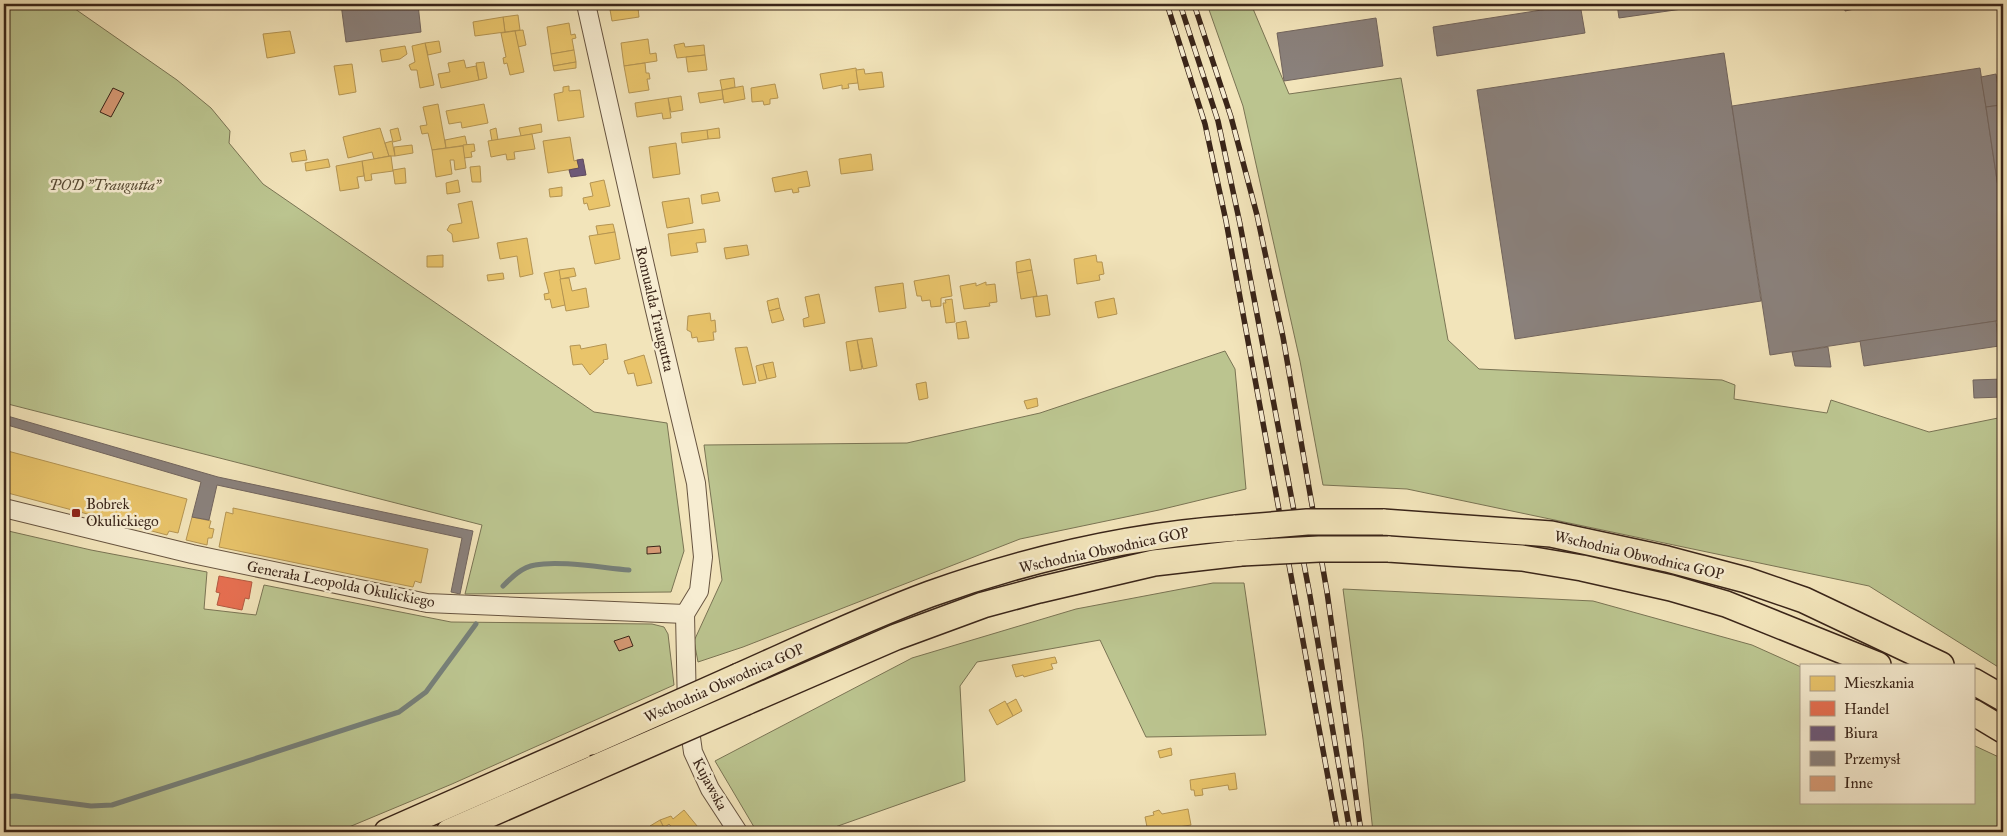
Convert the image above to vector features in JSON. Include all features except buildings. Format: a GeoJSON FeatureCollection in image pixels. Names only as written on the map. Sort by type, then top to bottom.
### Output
{"type":"FeatureCollection","features":[{"type":"Feature","properties":{"kind":"highway","name":"Wschodnia Obwodnica GOP"},"geometry":{"type":"LineString","coordinates":[[387,832],[914,600],[1041,560],[1154,536],[1307,522],[1382,522],[1551,534],[1667,559],[1746,580],[1804,600],[1939,664]]}},
{"type":"Feature","properties":{"kind":"highway","name":"Wschodnia Obwodnica GOP"},"geometry":{"type":"LineString","coordinates":[[449,832],[896,637],[983,606],[1039,590],[1154,563],[1241,554],[1319,549],[1388,549],[1522,558],[1582,568],[1672,588],[1726,604],[1876,664]]}},
{"type":"Feature","properties":{"kind":"highway"},"geometry":{"type":"LineString","coordinates":[[1974,682],[2003,698]]}},
{"type":"Feature","properties":{"kind":"highway"},"geometry":{"type":"LineString","coordinates":[[1974,713],[2003,730]]}},
{"type":"Feature","properties":{"kind":"street","name":"Romualda Traugutta"},"geometry":{"type":"LineString","coordinates":[[586,4],[696,483],[703,557],[699,591],[685,614]]}},
{"type":"Feature","properties":{"kind":"street","name":"Generała Leopolda Okulickiego"},"geometry":{"type":"LineString","coordinates":[[4,508],[192,554],[427,602],[685,614]]}},
{"type":"Feature","properties":{"kind":"street","name":"Kujawska"},"geometry":{"type":"LineString","coordinates":[[685,614],[688,717],[692,752],[710,789],[738,832]]}},
{"type":"Feature","properties":{"kind":"green space","name":"POD \"Traugutta\""},"geometry":{"type":"Polygon","coordinates":[[[4,4],[68,4],[177,80],[211,108],[230,131],[229,143],[263,184],[594,412],[667,423],[684,551],[671,592],[465,594],[482,525],[4,403],[4,4]]]}},
{"type":"Feature","properties":{"kind":"green space"},"geometry":{"type":"Polygon","coordinates":[[[1207,4],[1251,4],[1289,94],[1401,78],[1448,340],[1479,369],[1722,380],[1735,385],[1734,399],[1827,413],[1831,400],[1929,432],[2003,417],[2003,670],[1869,586],[1407,489],[1323,485],[1300,361],[1243,106],[1207,4]]]}},
{"type":"Feature","properties":{"kind":"green space"},"geometry":{"type":"Polygon","coordinates":[[[1225,351],[1235,369],[1246,489],[1159,510],[1020,539],[743,647],[698,662],[694,641],[722,580],[704,445],[907,443],[1040,413],[1225,351]]]}},
{"type":"Feature","properties":{"kind":"green space"},"geometry":{"type":"Polygon","coordinates":[[[4,530],[91,550],[207,572],[204,609],[256,615],[264,585],[451,622],[652,624],[664,627],[668,634],[674,685],[452,784],[337,832],[4,832],[4,530]]]}},
{"type":"Feature","properties":{"kind":"green space"},"geometry":{"type":"Polygon","coordinates":[[[1213,583],[1244,583],[1266,735],[1146,737],[1100,640],[977,662],[960,686],[965,781],[821,832],[757,832],[715,761],[912,658],[1076,609],[1213,583]]]}},
{"type":"Feature","properties":{"kind":"green space"},"geometry":{"type":"Polygon","coordinates":[[[1343,589],[1593,601],[1752,645],[1800,667],[1800,804],[1974,804],[1974,745],[2003,759],[2003,832],[1373,832],[1343,589]]]}},
{"type":"Feature","properties":{"kind":"waterway"},"geometry":{"type":"LineString","coordinates":[[503,586],[522,570],[535,565],[556,563],[629,570]]}},
{"type":"Feature","properties":{"kind":"waterway"},"geometry":{"type":"LineString","coordinates":[[4,797],[15,796],[91,806],[112,805],[399,712],[426,692],[476,624]]}},
{"type":"Feature","properties":{"kind":"railway"},"geometry":{"type":"LineString","coordinates":[[1167,4],[1205,124],[1226,221],[1338,832]]}},
{"type":"Feature","properties":{"kind":"railway"},"geometry":{"type":"LineString","coordinates":[[1180,4],[1218,121],[1240,224],[1310,596],[1350,832]]}},
{"type":"Feature","properties":{"kind":"railway"},"geometry":{"type":"LineString","coordinates":[[1194,4],[1231,117],[1257,215],[1283,337],[1327,592],[1361,832]]}},
{"type":"Feature","properties":{"kind":"place","name":"Bobrek Okulickiego"},"geometry":{"type":"Point","coordinates":[76,513]}}]}
